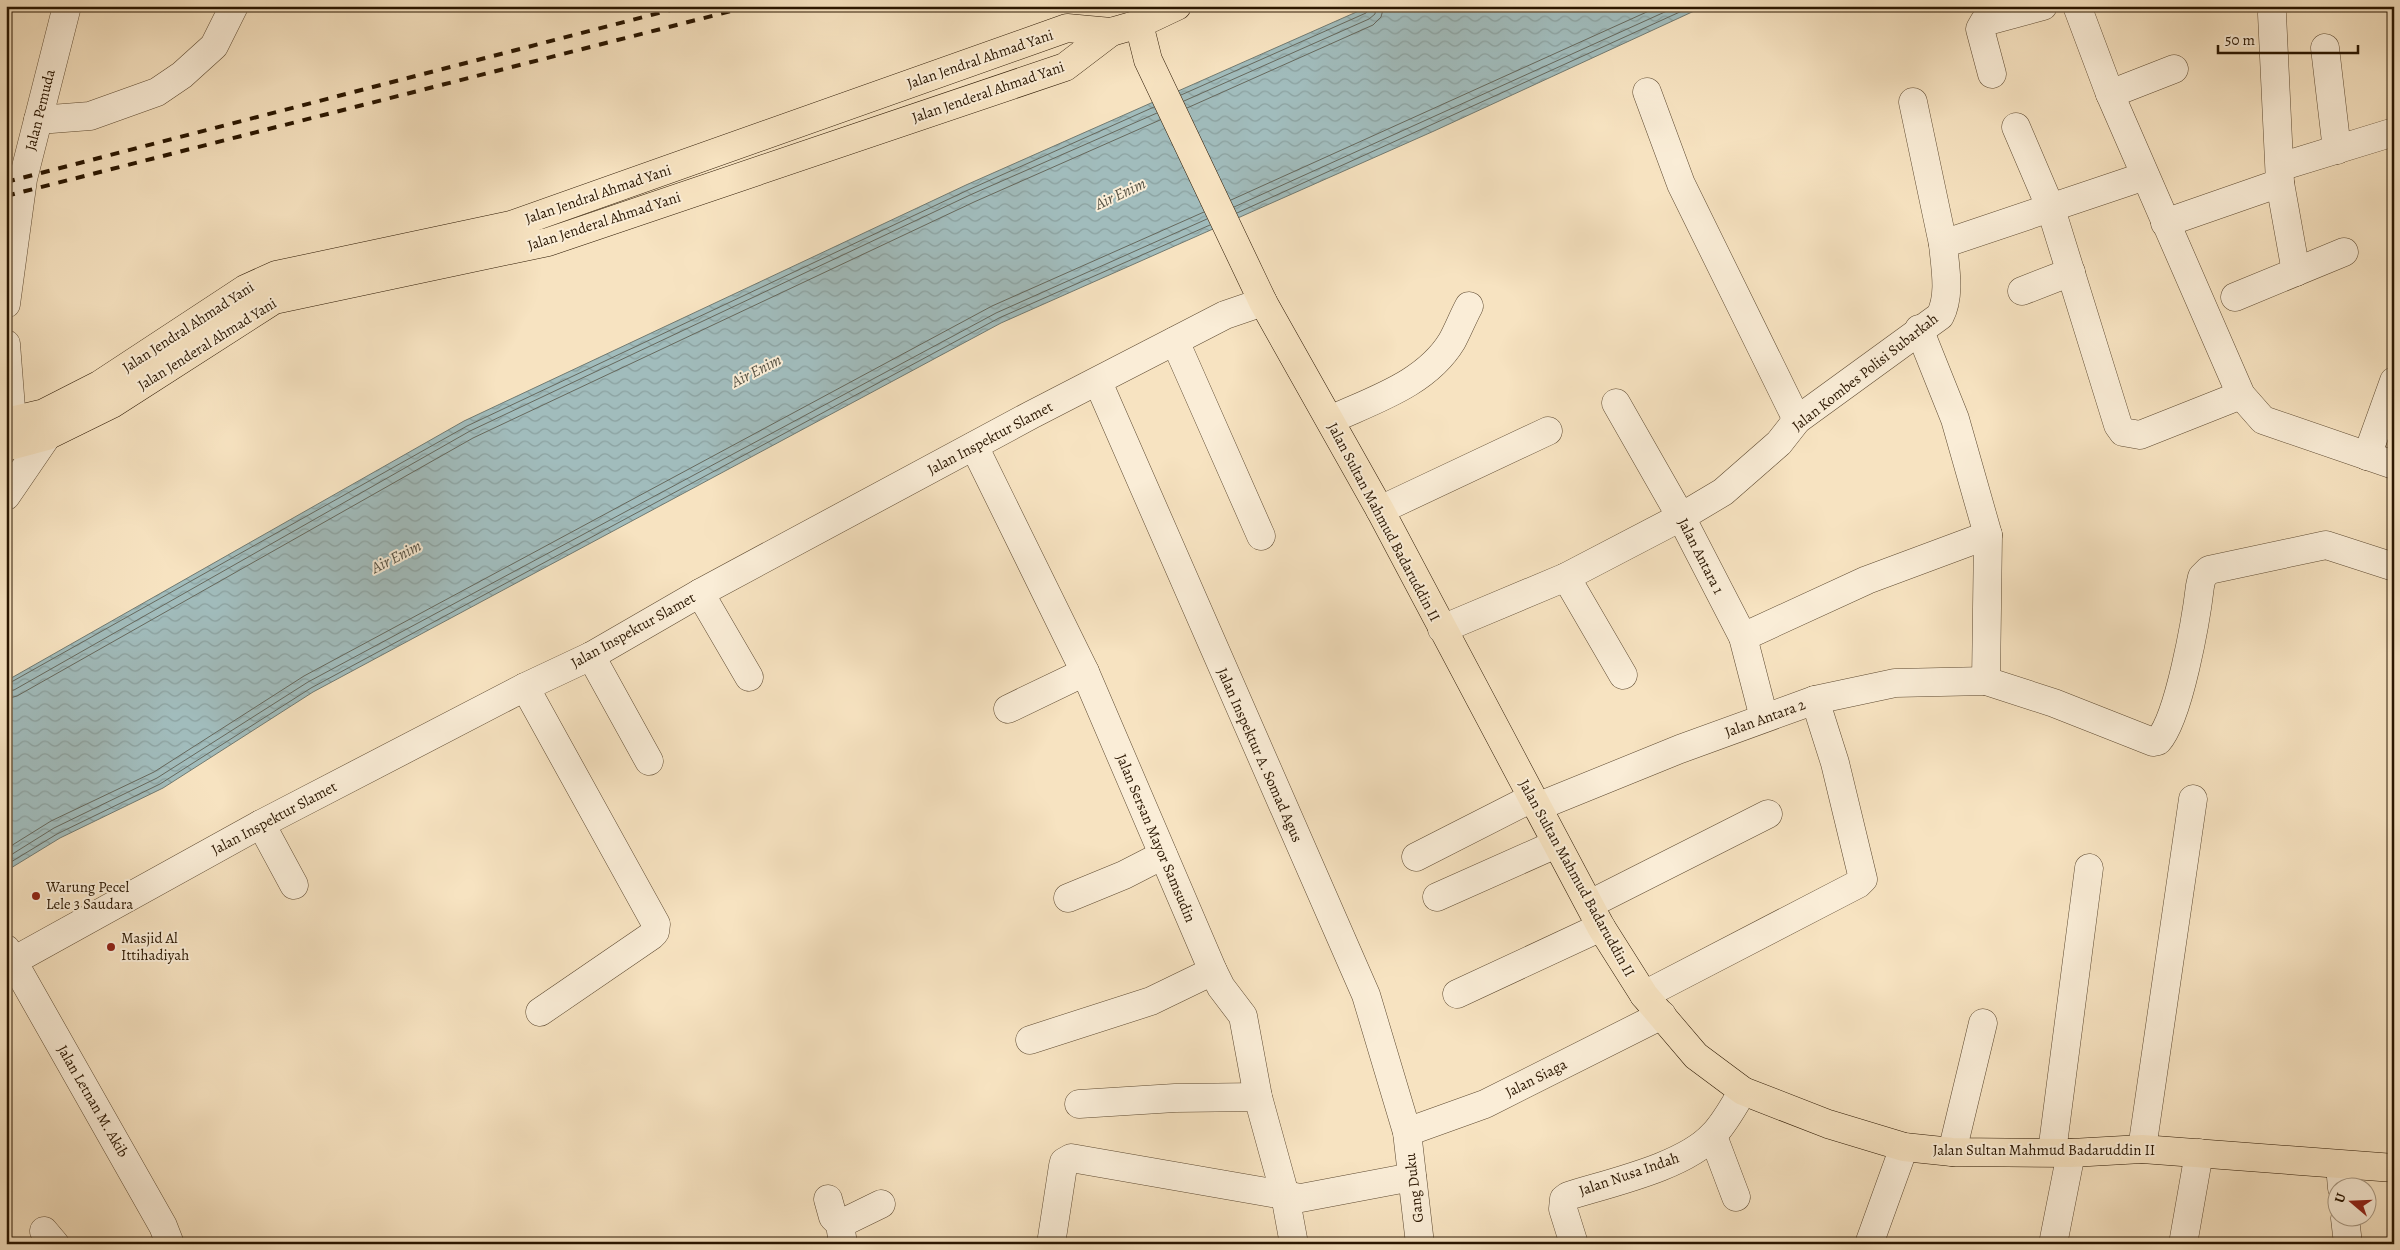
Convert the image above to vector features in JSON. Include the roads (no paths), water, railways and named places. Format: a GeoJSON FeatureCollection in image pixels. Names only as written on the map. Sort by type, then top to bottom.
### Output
{"type":"FeatureCollection","features":[{"type":"Feature","properties":{"kind":"highway"},"geometry":{"type":"LineString","coordinates":[[1111,32],[1139,24],[1177,6]]}},
{"type":"Feature","properties":{"kind":"highway","name":"Jalan Sultan Mahmud Badaruddin II"},"geometry":{"type":"LineString","coordinates":[[1139,24],[1148,60],[1263,302],[1380,510],[1442,630],[1596,916],[1644,995],[1696,1056],[1743,1091],[1828,1124],[1904,1147],[1952,1152],[2142,1150],[2199,1153],[2341,1176],[2394,1168]]}},
{"type":"Feature","properties":{"kind":"highway","name":"Jalan Jendral Ahmad Yani"},"geometry":{"type":"LineString","coordinates":[[46,425],[99,385],[245,289],[276,275],[511,225],[1068,28],[1111,32]]}},
{"type":"Feature","properties":{"kind":"highway","name":"Jalan Jenderal Ahmad Yani"},"geometry":{"type":"LineString","coordinates":[[46,425],[112,404],[274,300],[548,242],[1065,67],[1111,32]]}},
{"type":"Feature","properties":{"kind":"highway"},"geometry":{"type":"LineString","coordinates":[[9,422],[46,425]]}},
{"type":"Feature","properties":{"kind":"highway"},"geometry":{"type":"LineString","coordinates":[[6,447],[46,425]]}},
{"type":"Feature","properties":{"kind":"street","name":"Jalan Pemuda"},"geometry":{"type":"LineString","coordinates":[[6,304],[23,179],[67,6]]}},
{"type":"Feature","properties":{"kind":"street"},"geometry":{"type":"LineString","coordinates":[[38,120],[90,116],[157,92],[182,75],[214,46],[234,6]]}},
{"type":"Feature","properties":{"kind":"street"},"geometry":{"type":"LineString","coordinates":[[1992,74],[1980,29],[1984,22],[2043,6]]}},
{"type":"Feature","properties":{"kind":"street"},"geometry":{"type":"LineString","coordinates":[[2077,6],[2110,94],[2241,395],[2263,420],[2394,465]]}},
{"type":"Feature","properties":{"kind":"street"},"geometry":{"type":"LineString","coordinates":[[2272,14],[2280,175],[2296,272]]}},
{"type":"Feature","properties":{"kind":"street"},"geometry":{"type":"LineString","coordinates":[[2326,48],[2338,150]]}},
{"type":"Feature","properties":{"kind":"street"},"geometry":{"type":"LineString","coordinates":[[2110,94],[2174,69]]}},
{"type":"Feature","properties":{"kind":"street"},"geometry":{"type":"LineString","coordinates":[[1647,92],[1681,184],[1797,420]]}},
{"type":"Feature","properties":{"kind":"street","name":"Jalan Kombes Polisi Subarkah"},"geometry":{"type":"LineString","coordinates":[[1442,630],[1566,577],[1681,517],[1724,492],[1779,443],[1797,420],[1919,329],[1940,316],[1945,306],[1943,244],[1913,102]]}},
{"type":"Feature","properties":{"kind":"street"},"geometry":{"type":"LineString","coordinates":[[2016,127],[2051,209],[2118,425],[2123,432],[2140,435],[2241,395]]}},
{"type":"Feature","properties":{"kind":"street"},"geometry":{"type":"LineString","coordinates":[[2166,223],[2338,150],[2394,132]]}},
{"type":"Feature","properties":{"kind":"street"},"geometry":{"type":"LineString","coordinates":[[1943,244],[2145,176]]}},
{"type":"Feature","properties":{"kind":"street"},"geometry":{"type":"LineString","coordinates":[[2235,297],[2344,252]]}},
{"type":"Feature","properties":{"kind":"street"},"geometry":{"type":"LineString","coordinates":[[2022,291],[2072,272]]}},
{"type":"Feature","properties":{"kind":"street","name":"Jalan Inspektur Slamet"},"geometry":{"type":"LineString","coordinates":[[8,958],[525,687],[591,656],[700,593],[974,446],[1225,315],[1263,302]]}},
{"type":"Feature","properties":{"kind":"street"},"geometry":{"type":"LineString","coordinates":[[1330,420],[1413,381],[1437,359],[1451,342],[1469,306]]}},
{"type":"Feature","properties":{"kind":"street"},"geometry":{"type":"LineString","coordinates":[[1919,329],[1955,419],[1988,535],[1986,681]]}},
{"type":"Feature","properties":{"kind":"street"},"geometry":{"type":"LineString","coordinates":[[1175,341],[1261,536]]}},
{"type":"Feature","properties":{"kind":"street"},"geometry":{"type":"LineString","coordinates":[[6,344],[9,422]]}},
{"type":"Feature","properties":{"kind":"street"},"geometry":{"type":"LineString","coordinates":[[2367,456],[2394,381]]}},
{"type":"Feature","properties":{"kind":"street","name":"Jalan Inspektur A. Somad Agus"},"geometry":{"type":"LineString","coordinates":[[1098,382],[1366,995],[1407,1132]]}},
{"type":"Feature","properties":{"kind":"street","name":"Jalan Antara 1"},"geometry":{"type":"LineString","coordinates":[[1616,403],[1681,517],[1743,637],[1764,718]]}},
{"type":"Feature","properties":{"kind":"street"},"geometry":{"type":"LineString","coordinates":[[6,496],[46,425]]}},
{"type":"Feature","properties":{"kind":"street"},"geometry":{"type":"LineString","coordinates":[[1380,510],[1548,431]]}},
{"type":"Feature","properties":{"kind":"street","name":"Jalan Sersan Mayor Samsudin"},"geometry":{"type":"LineString","coordinates":[[974,446],[1085,672],[1213,971],[1221,987],[1243,1016],[1258,1097],[1285,1195],[1294,1244]]}},
{"type":"Feature","properties":{"kind":"street"},"geometry":{"type":"LineString","coordinates":[[1743,637],[1867,580],[1988,535]]}},
{"type":"Feature","properties":{"kind":"street"},"geometry":{"type":"LineString","coordinates":[[1815,700],[1895,683],[1986,681],[2054,703],[2153,742],[2158,742],[2164,736],[2178,699],[2202,577],[2209,570],[2326,544],[2394,567]]}},
{"type":"Feature","properties":{"kind":"street"},"geometry":{"type":"LineString","coordinates":[[1566,577],[1623,676]]}},
{"type":"Feature","properties":{"kind":"street"},"geometry":{"type":"LineString","coordinates":[[700,593],[749,677]]}},
{"type":"Feature","properties":{"kind":"street"},"geometry":{"type":"LineString","coordinates":[[591,656],[649,761]]}},
{"type":"Feature","properties":{"kind":"street"},"geometry":{"type":"LineString","coordinates":[[1008,709],[1085,672]]}},
{"type":"Feature","properties":{"kind":"street"},"geometry":{"type":"LineString","coordinates":[[525,687],[656,924],[655,932],[651,936],[540,1012]]}},
{"type":"Feature","properties":{"kind":"street","name":"Jalan Antara 2"},"geometry":{"type":"LineString","coordinates":[[1416,858],[1535,803],[1815,700],[1835,763],[1863,871],[1863,879],[1858,884],[1644,995]]}},
{"type":"Feature","properties":{"kind":"street"},"geometry":{"type":"LineString","coordinates":[[2142,1150],[2193,799]]}},
{"type":"Feature","properties":{"kind":"street"},"geometry":{"type":"LineString","coordinates":[[1457,994],[1596,916],[1768,814]]}},
{"type":"Feature","properties":{"kind":"street"},"geometry":{"type":"LineString","coordinates":[[261,824],[294,885]]}},
{"type":"Feature","properties":{"kind":"street"},"geometry":{"type":"LineString","coordinates":[[1437,898],[1556,844]]}},
{"type":"Feature","properties":{"kind":"street"},"geometry":{"type":"LineString","coordinates":[[1068,898],[1163,855]]}},
{"type":"Feature","properties":{"kind":"street"},"geometry":{"type":"LineString","coordinates":[[2053,1244],[2089,868]]}},
{"type":"Feature","properties":{"kind":"street","name":"Jalan Letnan M. Akib"},"geometry":{"type":"LineString","coordinates":[[8,958],[163,1226],[170,1244]]}},
{"type":"Feature","properties":{"kind":"street"},"geometry":{"type":"LineString","coordinates":[[1030,1040],[1151,1002],[1213,971]]}},
{"type":"Feature","properties":{"kind":"street","name":"Jalan Siaga"},"geometry":{"type":"LineString","coordinates":[[1407,1132],[1484,1104],[1662,1014]]}},
{"type":"Feature","properties":{"kind":"street"},"geometry":{"type":"LineString","coordinates":[[1952,1152],[1983,1022]]}},
{"type":"Feature","properties":{"kind":"street","name":"Jalan Nusa Indah"},"geometry":{"type":"LineString","coordinates":[[1574,1244],[1562,1209],[1564,1199],[1568,1196],[1668,1164],[1689,1152],[1713,1136],[1743,1091]]}},
{"type":"Feature","properties":{"kind":"street"},"geometry":{"type":"LineString","coordinates":[[1079,1104],[1175,1098],[1258,1097]]}},
{"type":"Feature","properties":{"kind":"street","name":"Gang Duku"},"geometry":{"type":"LineString","coordinates":[[1407,1132],[1420,1244]]}},
{"type":"Feature","properties":{"kind":"street"},"geometry":{"type":"LineString","coordinates":[[1713,1136],[1736,1197]]}},
{"type":"Feature","properties":{"kind":"street"},"geometry":{"type":"LineString","coordinates":[[1869,1244],[1904,1147]]}},
{"type":"Feature","properties":{"kind":"street"},"geometry":{"type":"LineString","coordinates":[[2183,1244],[2199,1153]]}},
{"type":"Feature","properties":{"kind":"street"},"geometry":{"type":"LineString","coordinates":[[1051,1244],[1063,1166],[1064,1162],[1071,1158],[1301,1198],[1412,1177]]}},
{"type":"Feature","properties":{"kind":"street"},"geometry":{"type":"LineString","coordinates":[[828,1199],[833,1217],[841,1234],[881,1204]]}},
{"type":"Feature","properties":{"kind":"street"},"geometry":{"type":"LineString","coordinates":[[2346,1228],[2348,1244]]}},
{"type":"Feature","properties":{"kind":"water","name":"Air Enim"},"geometry":{"type":"Polygon","coordinates":[[[1370,6],[1705,6],[1434,131],[1001,323],[313,692],[163,788],[60,838],[6,871],[6,681],[464,421],[966,185],[1370,6]]]}},
{"type":"Feature","properties":{"kind":"railway"},"geometry":{"type":"LineString","coordinates":[[6,182],[686,6]]}},
{"type":"Feature","properties":{"kind":"railway"},"geometry":{"type":"LineString","coordinates":[[6,196],[751,6]]}},
{"type":"Feature","properties":{"kind":"place","name":"Warung Pecel Lele 3 Saudara"},"geometry":{"type":"Point","coordinates":[36,896]}},
{"type":"Feature","properties":{"kind":"place","name":"Masjid Al Ittihadiyah"},"geometry":{"type":"Point","coordinates":[111,947]}}]}
